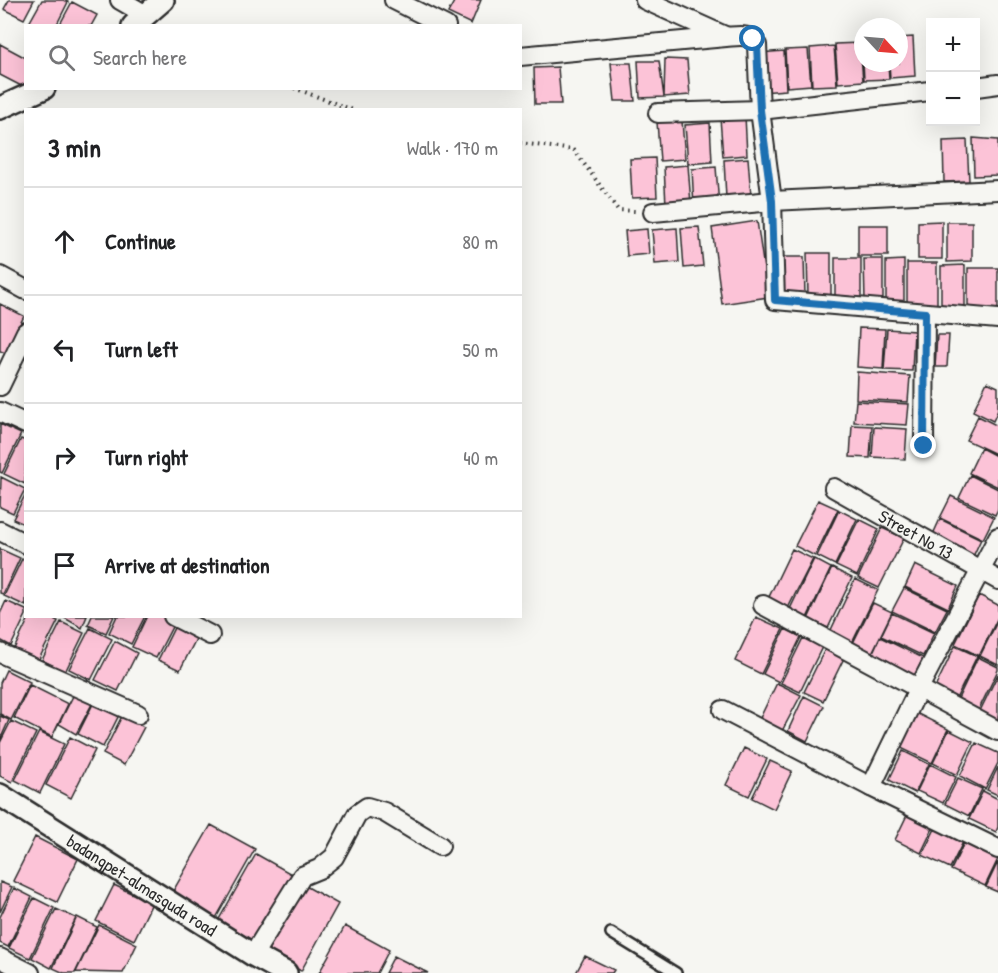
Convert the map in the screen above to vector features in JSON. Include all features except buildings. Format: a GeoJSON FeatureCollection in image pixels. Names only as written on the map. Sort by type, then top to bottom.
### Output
{"type":"FeatureCollection","features":[{"type":"Feature","properties":{"kind":"street"},"geometry":{"type":"LineString","coordinates":[[120,0],[139,20],[163,0]]}},
{"type":"Feature","properties":{"kind":"street"},"geometry":{"type":"LineString","coordinates":[[394,0],[442,24]]}},
{"type":"Feature","properties":{"kind":"street"},"geometry":{"type":"LineString","coordinates":[[645,0],[726,36]]}},
{"type":"Feature","properties":{"kind":"street"},"geometry":{"type":"LineString","coordinates":[[522,56],[726,36],[747,36],[753,39],[757,45],[760,110],[772,201],[775,300],[998,319]]}},
{"type":"Feature","properties":{"kind":"street"},"geometry":{"type":"LineString","coordinates":[[980,86],[998,84]]}},
{"type":"Feature","properties":{"kind":"street"},"geometry":{"type":"LineString","coordinates":[[0,108],[40,90]]}},
{"type":"Feature","properties":{"kind":"street"},"geometry":{"type":"LineString","coordinates":[[658,112],[760,110],[926,91]]}},
{"type":"Feature","properties":{"kind":"street"},"geometry":{"type":"LineString","coordinates":[[653,212],[772,201],[998,190]]}},
{"type":"Feature","properties":{"kind":"street"},"geometry":{"type":"LineString","coordinates":[[0,276],[24,289]]}},
{"type":"Feature","properties":{"kind":"street"},"geometry":{"type":"LineString","coordinates":[[924,446],[925,313]]}},
{"type":"Feature","properties":{"kind":"street"},"geometry":{"type":"LineString","coordinates":[[0,386],[24,336]]}},
{"type":"Feature","properties":{"kind":"street"},"geometry":{"type":"LineString","coordinates":[[0,412],[24,423]]}},
{"type":"Feature","properties":{"kind":"street","name":"Street No 13"},"geometry":{"type":"LineString","coordinates":[[834,488],[998,580]]}},
{"type":"Feature","properties":{"kind":"street"},"geometry":{"type":"LineString","coordinates":[[0,531],[24,543]]}},
{"type":"Feature","properties":{"kind":"street"},"geometry":{"type":"LineString","coordinates":[[871,787],[998,537]]}},
{"type":"Feature","properties":{"kind":"street"},"geometry":{"type":"LineString","coordinates":[[763,605],[998,730]]}},
{"type":"Feature","properties":{"kind":"street"},"geometry":{"type":"LineString","coordinates":[[176,618],[210,635]]}},
{"type":"Feature","properties":{"kind":"street"},"geometry":{"type":"LineString","coordinates":[[0,653],[138,714]]}},
{"type":"Feature","properties":{"kind":"street"},"geometry":{"type":"LineString","coordinates":[[723,710],[871,787],[998,849]]}},
{"type":"Feature","properties":{"kind":"street","name":"badangpet-almasguda road"},"geometry":{"type":"LineString","coordinates":[[0,795],[286,973]]}},
{"type":"Feature","properties":{"kind":"street"},"geometry":{"type":"LineString","coordinates":[[254,954],[302,876],[319,869],[334,857],[357,814],[367,807],[384,812],[440,846]]}},
{"type":"Feature","properties":{"kind":"street"},"geometry":{"type":"LineString","coordinates":[[0,958],[30,973]]}},
{"type":"Feature","properties":{"kind":"lane"},"geometry":{"type":"LineString","coordinates":[[611,933],[676,973]]}},
{"type":"Feature","properties":{"kind":"path"},"geometry":{"type":"LineString","coordinates":[[299,90],[348,108]]}},
{"type":"Feature","properties":{"kind":"path"},"geometry":{"type":"LineString","coordinates":[[522,143],[574,150],[618,210],[653,212]]}},
{"type":"Feature","properties":{"kind":"route"},"geometry":{"type":"LineString","coordinates":[[753,39],[757,45],[760,110],[772,201],[775,300],[925,313],[924,446]]}}]}
